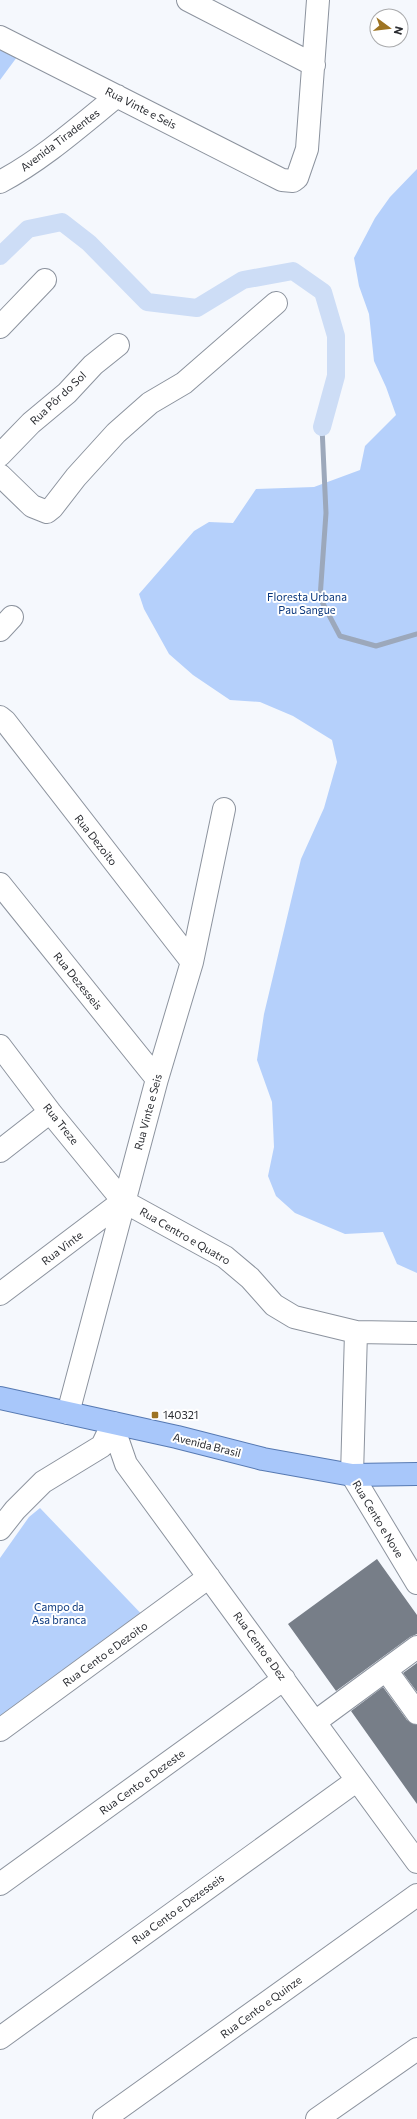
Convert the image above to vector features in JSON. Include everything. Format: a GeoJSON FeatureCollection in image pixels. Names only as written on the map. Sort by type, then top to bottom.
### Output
{"type":"FeatureCollection","features":[{"type":"Feature","properties":{"kind":"main road","name":"Avenida Brasil"},"geometry":{"type":"LineString","coordinates":[[0,1398],[263,1459],[352,1475],[417,1474]]}},
{"type":"Feature","properties":{"kind":"street"},"geometry":{"type":"LineString","coordinates":[[188,0],[314,65],[318,0]]}},
{"type":"Feature","properties":{"kind":"street","name":"Rua Vinte e Seis"},"geometry":{"type":"LineString","coordinates":[[0,37],[282,180],[293,181],[297,178],[307,149],[314,65]]}},
{"type":"Feature","properties":{"kind":"street","name":"Avenida Tiradentes"},"geometry":{"type":"LineString","coordinates":[[0,182],[20,171],[57,145],[117,96]]}},
{"type":"Feature","properties":{"kind":"street"},"geometry":{"type":"LineString","coordinates":[[0,327],[45,280]]}},
{"type":"Feature","properties":{"kind":"street"},"geometry":{"type":"LineString","coordinates":[[0,475],[32,506],[47,512],[116,433],[150,403],[184,383],[276,303]]}},
{"type":"Feature","properties":{"kind":"street","name":"Rua Pôr do Sol"},"geometry":{"type":"LineString","coordinates":[[0,455],[32,423],[67,393],[87,370],[118,345]]}},
{"type":"Feature","properties":{"kind":"street","name":"Rua Dezoito"},"geometry":{"type":"LineString","coordinates":[[0,717],[192,962]]}},
{"type":"Feature","properties":{"kind":"street","name":"Rua Vinte e Seis"},"geometry":{"type":"LineString","coordinates":[[68,1413],[123,1201],[157,1078],[192,962],[224,809]]}},
{"type":"Feature","properties":{"kind":"street","name":"Rua Dezesseis"},"geometry":{"type":"LineString","coordinates":[[0,884],[157,1078]]}},
{"type":"Feature","properties":{"kind":"street","name":"Rua Treze"},"geometry":{"type":"LineString","coordinates":[[0,1046],[50,1112],[123,1201]]}},
{"type":"Feature","properties":{"kind":"street"},"geometry":{"type":"LineString","coordinates":[[0,1151],[50,1112]]}},
{"type":"Feature","properties":{"kind":"street","name":"Rua Vinte"},"geometry":{"type":"LineString","coordinates":[[0,1294],[123,1201]]}},
{"type":"Feature","properties":{"kind":"street","name":"Rua Centro e Quatro"},"geometry":{"type":"LineString","coordinates":[[123,1201],[225,1257],[250,1278],[274,1305],[294,1317],[356,1332],[417,1333]]}},
{"type":"Feature","properties":{"kind":"street"},"geometry":{"type":"LineString","coordinates":[[352,1475],[356,1332]]}},
{"type":"Feature","properties":{"kind":"street"},"geometry":{"type":"LineString","coordinates":[[0,1529],[15,1510],[43,1482],[102,1446],[116,1424]]}},
{"type":"Feature","properties":{"kind":"street","name":"Rua Cento e Dez"},"geometry":{"type":"LineString","coordinates":[[116,1424],[117,1438],[126,1464],[284,1679],[356,1781],[417,1862]]}},
{"type":"Feature","properties":{"kind":"street","name":"Rua Cento e Nove"},"geometry":{"type":"LineString","coordinates":[[352,1475],[417,1582]]}},
{"type":"Feature","properties":{"kind":"street","name":"Rua Cento e Dezoito"},"geometry":{"type":"LineString","coordinates":[[0,1730],[209,1577]]}},
{"type":"Feature","properties":{"kind":"street"},"geometry":{"type":"LineString","coordinates":[[315,1722],[417,1647]]}},
{"type":"Feature","properties":{"kind":"street"},"geometry":{"type":"LineString","coordinates":[[386,1670],[417,1713]]}},
{"type":"Feature","properties":{"kind":"street","name":"Rua Cento e Dezeste"},"geometry":{"type":"LineString","coordinates":[[0,1884],[284,1679]]}},
{"type":"Feature","properties":{"kind":"street","name":"Rua Cento e Dezesseis"},"geometry":{"type":"LineString","coordinates":[[0,2038],[356,1781]]}},
{"type":"Feature","properties":{"kind":"street","name":"Rua Cento e Quinze"},"geometry":{"type":"LineString","coordinates":[[104,2119],[417,1895]]}},
{"type":"Feature","properties":{"kind":"street"},"geometry":{"type":"LineString","coordinates":[[318,2119],[417,2049]]}},
{"type":"Feature","properties":{"kind":"green space"},"geometry":{"type":"Polygon","coordinates":[[[0,44],[17,57],[0,80],[0,44]]]}},
{"type":"Feature","properties":{"kind":"green space","name":"Floresta Urbana Pau Sangue"},"geometry":{"type":"Polygon","coordinates":[[[417,169],[417,1273],[397,1264],[383,1232],[345,1234],[295,1213],[276,1196],[268,1176],[274,1147],[272,1102],[257,1060],[264,1014],[301,859],[324,808],[337,762],[332,740],[293,716],[260,702],[230,700],[193,675],[169,654],[144,609],[139,594],[194,531],[209,522],[233,523],[256,489],[314,487],[360,470],[365,446],[396,415],[386,387],[374,361],[369,314],[359,286],[354,258],[375,218],[390,197],[417,169]]]}},
{"type":"Feature","properties":{"kind":"green space","name":"Campo da Asa branca"},"geometry":{"type":"Polygon","coordinates":[[[40,1508],[151,1624],[0,1724],[0,1558],[29,1517],[40,1508]]]}},
{"type":"Feature","properties":{"kind":"building"},"geometry":{"type":"Polygon","coordinates":[[[377,1559],[417,1615],[417,1634],[410,1637],[336,1691],[288,1624],[377,1559]]]}},
{"type":"Feature","properties":{"kind":"building"},"geometry":{"type":"Polygon","coordinates":[[[417,1663],[417,1692],[403,1673],[417,1663]]]}},
{"type":"Feature","properties":{"kind":"building"},"geometry":{"type":"Polygon","coordinates":[[[383,1687],[407,1720],[417,1725],[417,1804],[351,1711],[383,1687]]]}},
{"type":"Feature","properties":{"kind":"waterway"},"geometry":{"type":"LineString","coordinates":[[0,256],[28,229],[62,222],[89,243],[147,302],[197,308],[243,280],[293,271],[323,292],[336,336],[336,376],[322,427]]}},
{"type":"Feature","properties":{"kind":"waterway"},"geometry":{"type":"LineString","coordinates":[[322,427],[326,513],[320,598],[340,636],[376,646],[417,634]]}},
{"type":"Feature","properties":{"kind":"place","name":"140321"},"geometry":{"type":"Point","coordinates":[155,1415]}}]}
